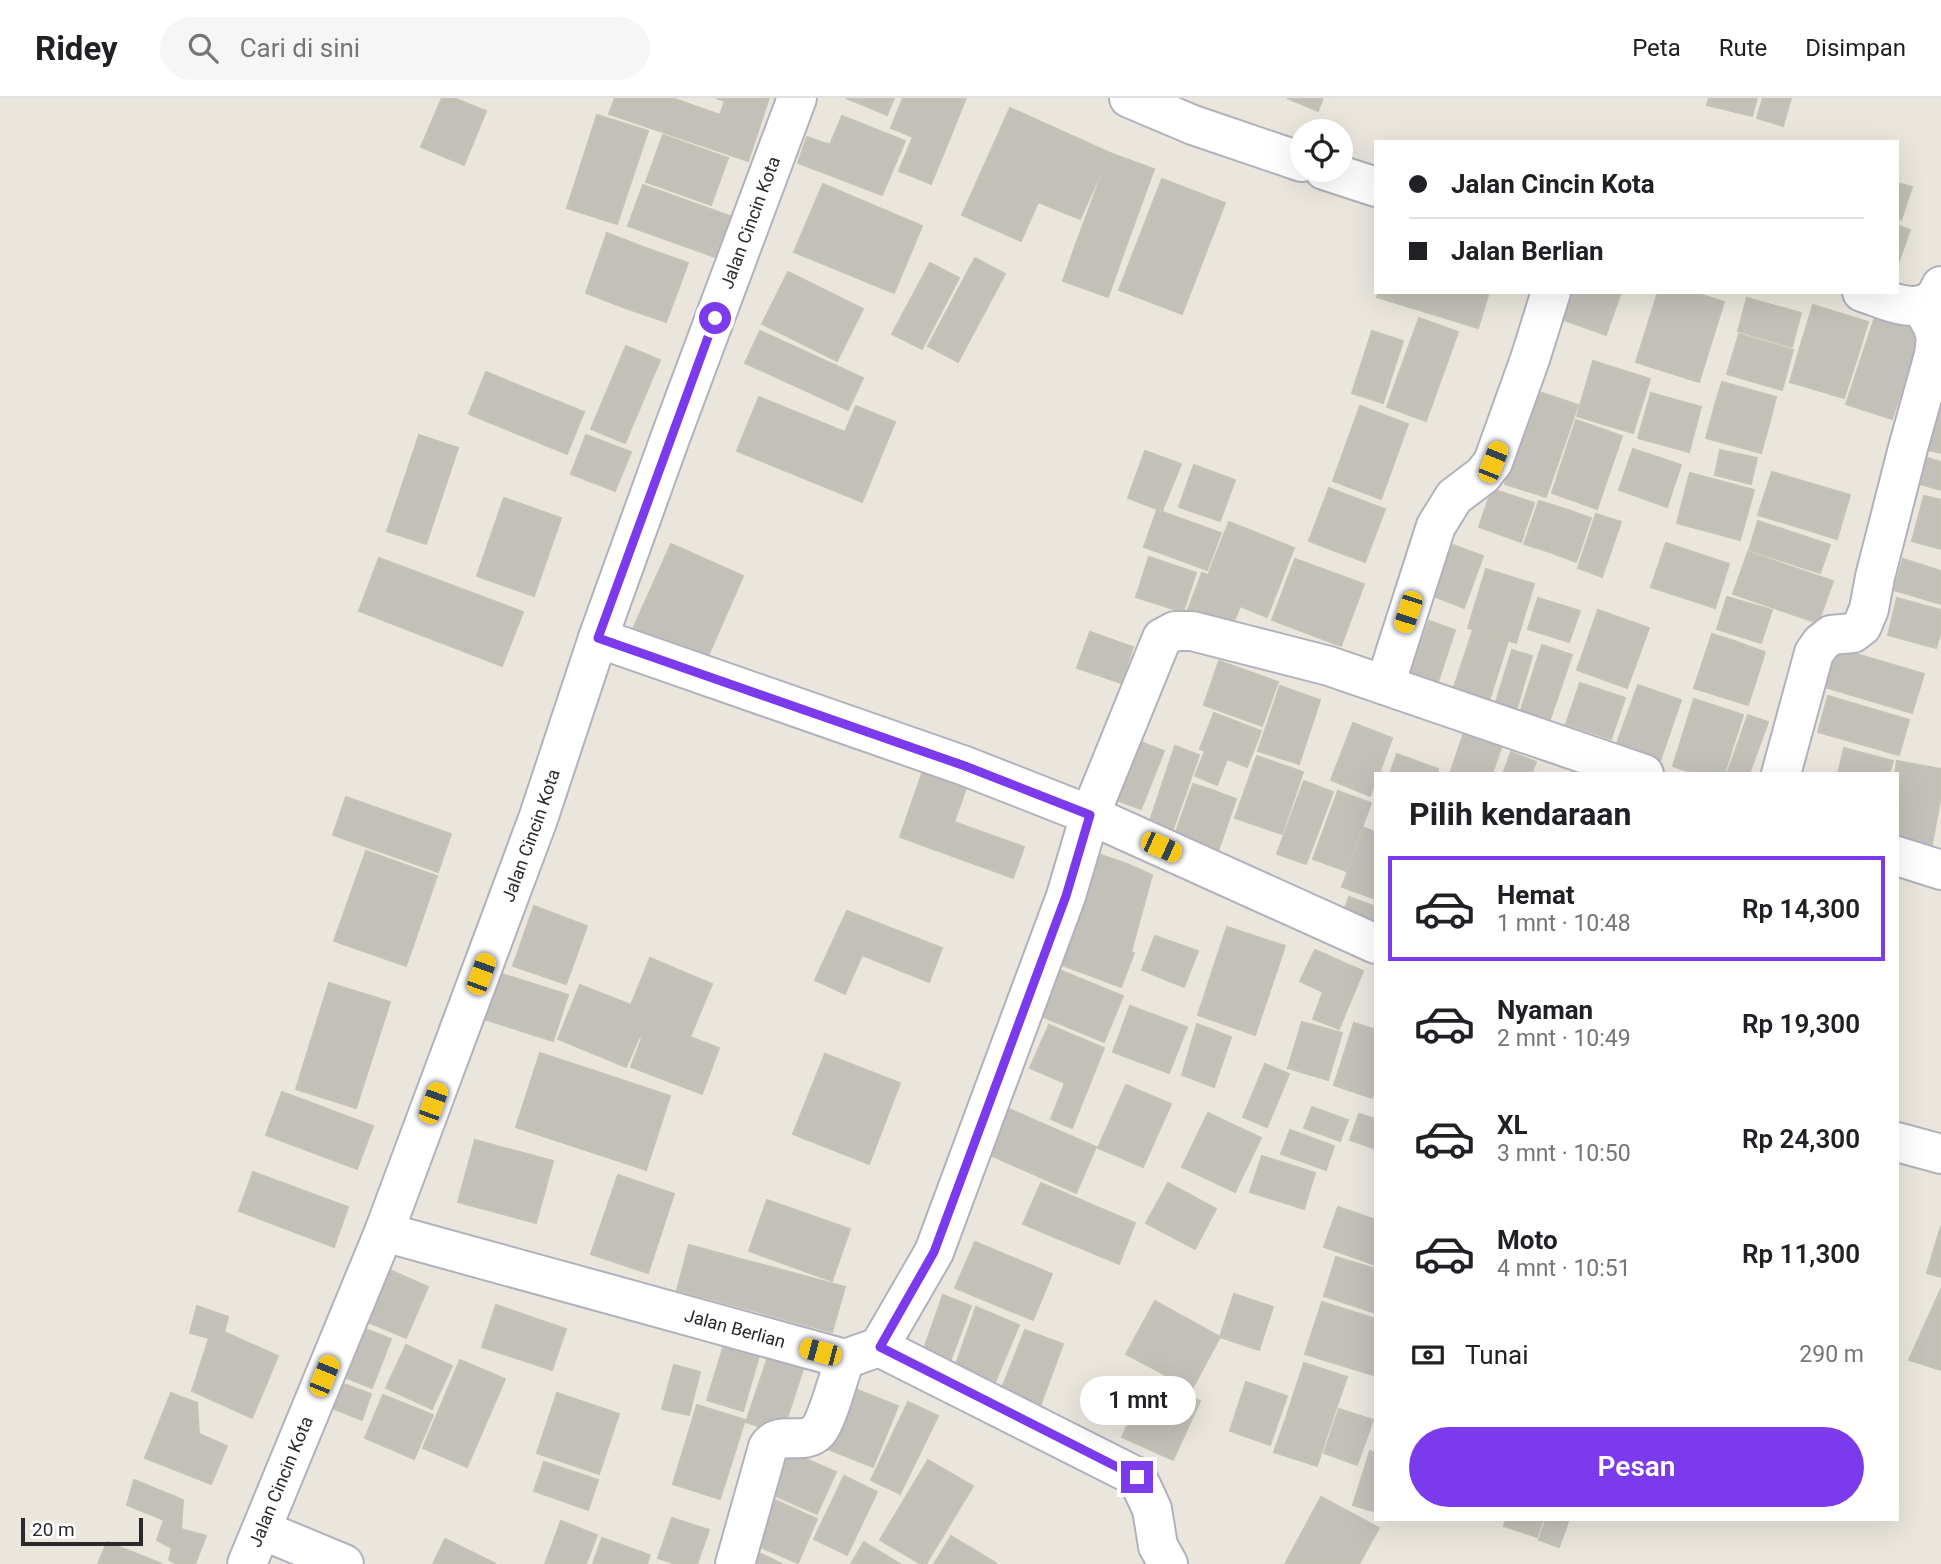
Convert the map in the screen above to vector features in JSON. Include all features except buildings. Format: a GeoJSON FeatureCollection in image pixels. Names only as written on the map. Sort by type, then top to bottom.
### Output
{"type":"FeatureCollection","features":[{"type":"Feature","properties":{"kind":"street","name":"Jalan Cincin Kota"},"geometry":{"type":"LineString","coordinates":[[247,1564],[384,1232],[538,819],[598,638],[669,440],[797,98]]}},
{"type":"Feature","properties":{"kind":"street"},"geometry":{"type":"LineString","coordinates":[[1129,98],[1194,125],[1290,158]]}},
{"type":"Feature","properties":{"kind":"street"},"geometry":{"type":"LineString","coordinates":[[1353,179],[1374,186]]}},
{"type":"Feature","properties":{"kind":"street"},"geometry":{"type":"LineString","coordinates":[[1385,685],[1436,526],[1454,497],[1483,475],[1493,462],[1550,294]]}},
{"type":"Feature","properties":{"kind":"street"},"geometry":{"type":"LineString","coordinates":[[1782,772],[1814,653],[1831,635],[1853,633],[1862,626],[1869,609],[1875,576],[1934,355],[1936,338],[1931,296],[1909,307],[1868,294]]}},
{"type":"Feature","properties":{"kind":"street"},"geometry":{"type":"LineString","coordinates":[[735,1564],[768,1447],[772,1441],[779,1438],[806,1438],[817,1432],[862,1353],[934,1252],[1066,896],[1090,815],[1161,638],[1175,631],[1192,631],[1329,666],[1638,772]]}},
{"type":"Feature","properties":{"kind":"street"},"geometry":{"type":"LineString","coordinates":[[598,638],[965,766],[1090,815],[1374,943]]}},
{"type":"Feature","properties":{"kind":"street"},"geometry":{"type":"LineString","coordinates":[[1899,857],[1941,870]]}},
{"type":"Feature","properties":{"kind":"street"},"geometry":{"type":"LineString","coordinates":[[1899,1143],[1941,1154]]}},
{"type":"Feature","properties":{"kind":"street","name":"Jalan Berlian"},"geometry":{"type":"LineString","coordinates":[[384,1232],[862,1353],[1137,1477],[1152,1509],[1158,1546],[1168,1564]]}},
{"type":"Feature","properties":{"kind":"street"},"geometry":{"type":"LineString","coordinates":[[262,1530],[344,1564]]}},
{"type":"Feature","properties":{"kind":"route"},"geometry":{"type":"LineString","coordinates":[[715,318],[598,638],[965,766],[1090,815],[1066,896],[934,1252],[880,1347],[1137,1477]]}}]}
